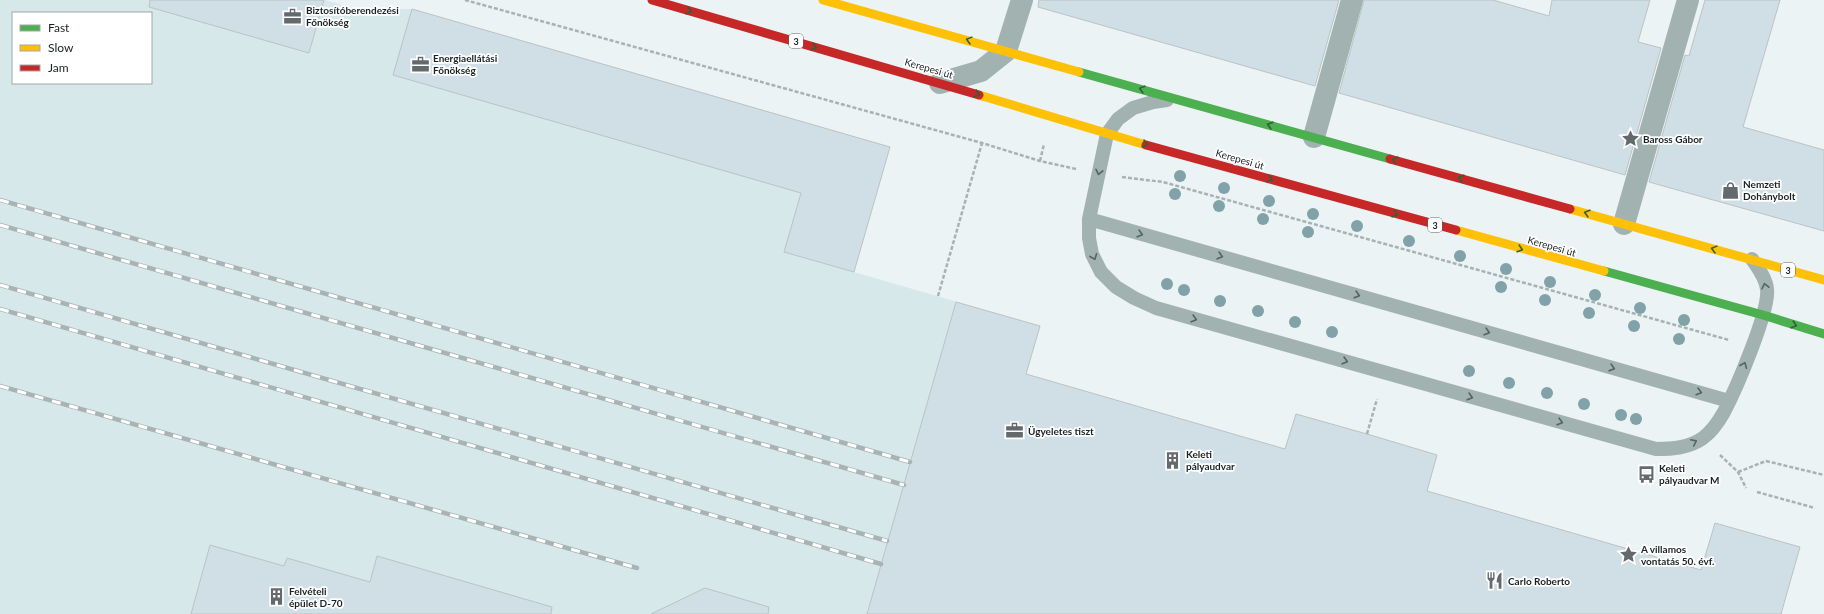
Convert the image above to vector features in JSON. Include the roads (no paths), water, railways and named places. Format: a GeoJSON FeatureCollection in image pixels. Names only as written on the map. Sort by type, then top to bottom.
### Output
{"type":"FeatureCollection","features":[{"type":"Feature","properties":{"kind":"main road","name":"Kerepesi út"},"geometry":{"type":"LineString","coordinates":[[652,0],[940,83],[1107,134],[1763,315],[1824,334]]}},
{"type":"Feature","properties":{"kind":"main road","name":"3"},"geometry":{"type":"LineString","coordinates":[[823,0],[1824,280]]}},
{"type":"Feature","properties":{"kind":"street"},"geometry":{"type":"LineString","coordinates":[[940,83],[981,71],[1006,51],[1022,0]]}},
{"type":"Feature","properties":{"kind":"street"},"geometry":{"type":"LineString","coordinates":[[1314,137],[1352,0]]}},
{"type":"Feature","properties":{"kind":"street"},"geometry":{"type":"LineString","coordinates":[[1624,224],[1688,0]]}},
{"type":"Feature","properties":{"kind":"lane"},"geometry":{"type":"LineString","coordinates":[[1180,99],[1153,102],[1133,108],[1118,119],[1107,134],[1089,219],[1089,238],[1092,254],[1101,272],[1116,287],[1134,298],[1156,308],[1656,448],[1673,449],[1688,446],[1703,438],[1720,418],[1729,401],[1763,315],[1767,288],[1762,274],[1752,259]]}},
{"type":"Feature","properties":{"kind":"lane"},"geometry":{"type":"LineString","coordinates":[[1089,219],[1729,401]]}},
{"type":"Feature","properties":{"kind":"railway"},"geometry":{"type":"LineString","coordinates":[[0,200],[910,462]]}},
{"type":"Feature","properties":{"kind":"railway"},"geometry":{"type":"LineString","coordinates":[[0,225],[904,485]]}},
{"type":"Feature","properties":{"kind":"railway"},"geometry":{"type":"LineString","coordinates":[[0,285],[887,541]]}},
{"type":"Feature","properties":{"kind":"railway"},"geometry":{"type":"LineString","coordinates":[[0,309],[881,564]]}},
{"type":"Feature","properties":{"kind":"railway"},"geometry":{"type":"LineString","coordinates":[[0,386],[637,568]]}},
{"type":"Feature","properties":{"kind":"place","name":"Biztosítóberendezési Főnökség"},"geometry":{"type":"Point","coordinates":[293,16]}},
{"type":"Feature","properties":{"kind":"place","name":"Energiaellátási Főnökség"},"geometry":{"type":"Point","coordinates":[420,64]}},
{"type":"Feature","properties":{"kind":"place","name":"Baross Gábor"},"geometry":{"type":"Point","coordinates":[1630,139]}},
{"type":"Feature","properties":{"kind":"place","name":"Nemzeti Dohánybolt"},"geometry":{"type":"Point","coordinates":[1730,190]}},
{"type":"Feature","properties":{"kind":"place","name":"Ügyeletes tiszt"},"geometry":{"type":"Point","coordinates":[1015,431]}},
{"type":"Feature","properties":{"kind":"place","name":"Keleti pályaudvar"},"geometry":{"type":"Point","coordinates":[1173,460]}},
{"type":"Feature","properties":{"kind":"place","name":"Keleti pályaudvar M"},"geometry":{"type":"Point","coordinates":[1646,474]}},
{"type":"Feature","properties":{"kind":"place","name":"A villamos vontatás 50. évf."},"geometry":{"type":"Point","coordinates":[1628,555]}},
{"type":"Feature","properties":{"kind":"place","name":"Carlo Roberto"},"geometry":{"type":"Point","coordinates":[1495,581]}},
{"type":"Feature","properties":{"kind":"place","name":"Felvételi épület D-70"},"geometry":{"type":"Point","coordinates":[276,597]}}]}
